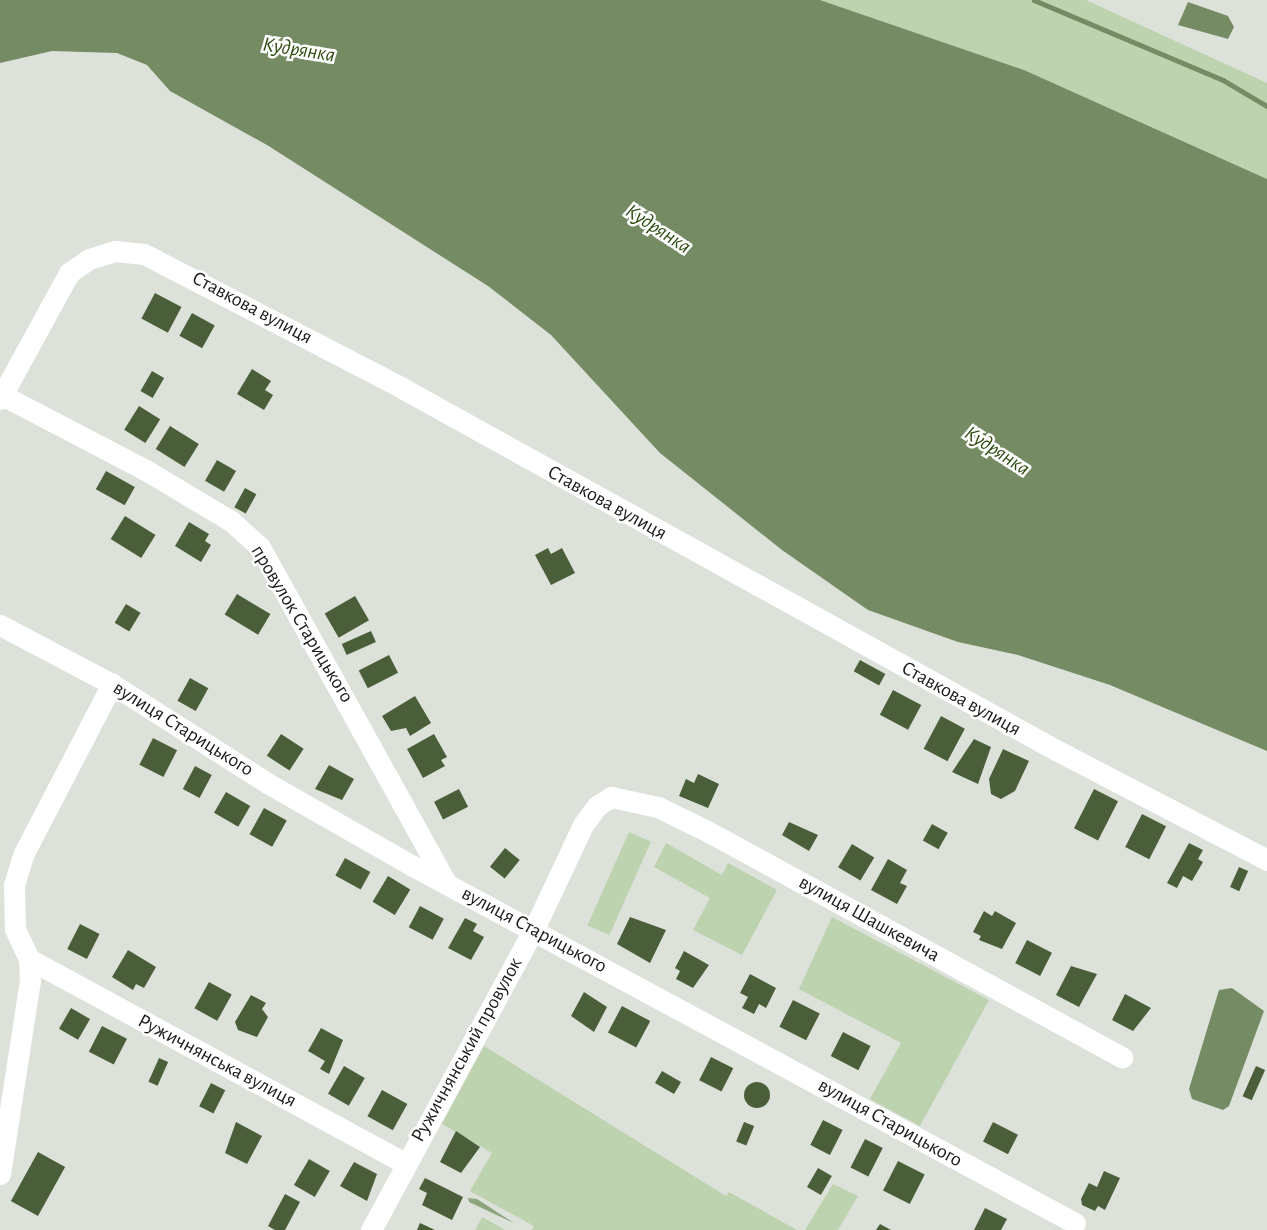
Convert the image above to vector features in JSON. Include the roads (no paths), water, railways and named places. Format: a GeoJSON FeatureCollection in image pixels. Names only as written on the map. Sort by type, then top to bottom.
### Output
{"type":"FeatureCollection","features":[{"type":"Feature","properties":{"kind":"street","name":"Ставкова вулиця"},"geometry":{"type":"LineString","coordinates":[[1,397],[69,273],[89,259],[115,251],[144,254],[402,388],[1038,741],[1267,860]]}},
{"type":"Feature","properties":{"kind":"street","name":"провулок Старицького"},"geometry":{"type":"LineString","coordinates":[[1,397],[149,472],[231,521],[260,547],[447,884]]}},
{"type":"Feature","properties":{"kind":"street","name":"вулиця Старицького"},"geometry":{"type":"LineString","coordinates":[[0,625],[112,684],[269,784],[413,866],[534,929],[1075,1223]]}},
{"type":"Feature","properties":{"kind":"street"},"geometry":{"type":"LineString","coordinates":[[0,1174],[29,959],[15,930],[14,885],[24,853],[112,684]]}},
{"type":"Feature","properties":{"kind":"street","name":"Ружичнянський провулок"},"geometry":{"type":"LineString","coordinates":[[371,1230],[405,1163],[534,929],[583,825],[597,806],[611,798]]}},
{"type":"Feature","properties":{"kind":"street","name":"вулиця Шашкевича"},"geometry":{"type":"LineString","coordinates":[[611,798],[658,807],[706,831],[1122,1057]]}},
{"type":"Feature","properties":{"kind":"street"},"geometry":{"type":"LineString","coordinates":[[413,866],[425,857],[427,847]]}},
{"type":"Feature","properties":{"kind":"street","name":"Ружичнянська вулиця"},"geometry":{"type":"LineString","coordinates":[[29,959],[405,1163]]}},
{"type":"Feature","properties":{"kind":"water","name":"Кудрянка"},"geometry":{"type":"Polygon","coordinates":[[[0,0],[820,0],[1024,70],[1267,179],[1267,751],[1110,685],[1018,655],[958,642],[868,610],[782,550],[660,453],[551,335],[488,286],[267,145],[170,91],[147,65],[117,53],[52,51],[0,63],[0,0]]]}},
{"type":"Feature","properties":{"kind":"water"},"geometry":{"type":"Polygon","coordinates":[[[1188,2],[1228,16],[1234,27],[1228,39],[1178,25],[1188,2]]]}},
{"type":"Feature","properties":{"kind":"water"},"geometry":{"type":"Polygon","coordinates":[[[1232,988],[1264,1011],[1229,1106],[1223,1110],[1192,1099],[1189,1089],[1219,990],[1232,988]]]}},
{"type":"Feature","properties":{"kind":"waterway"},"geometry":{"type":"LineString","coordinates":[[1034,0],[1223,80],[1267,106]]}}]}
